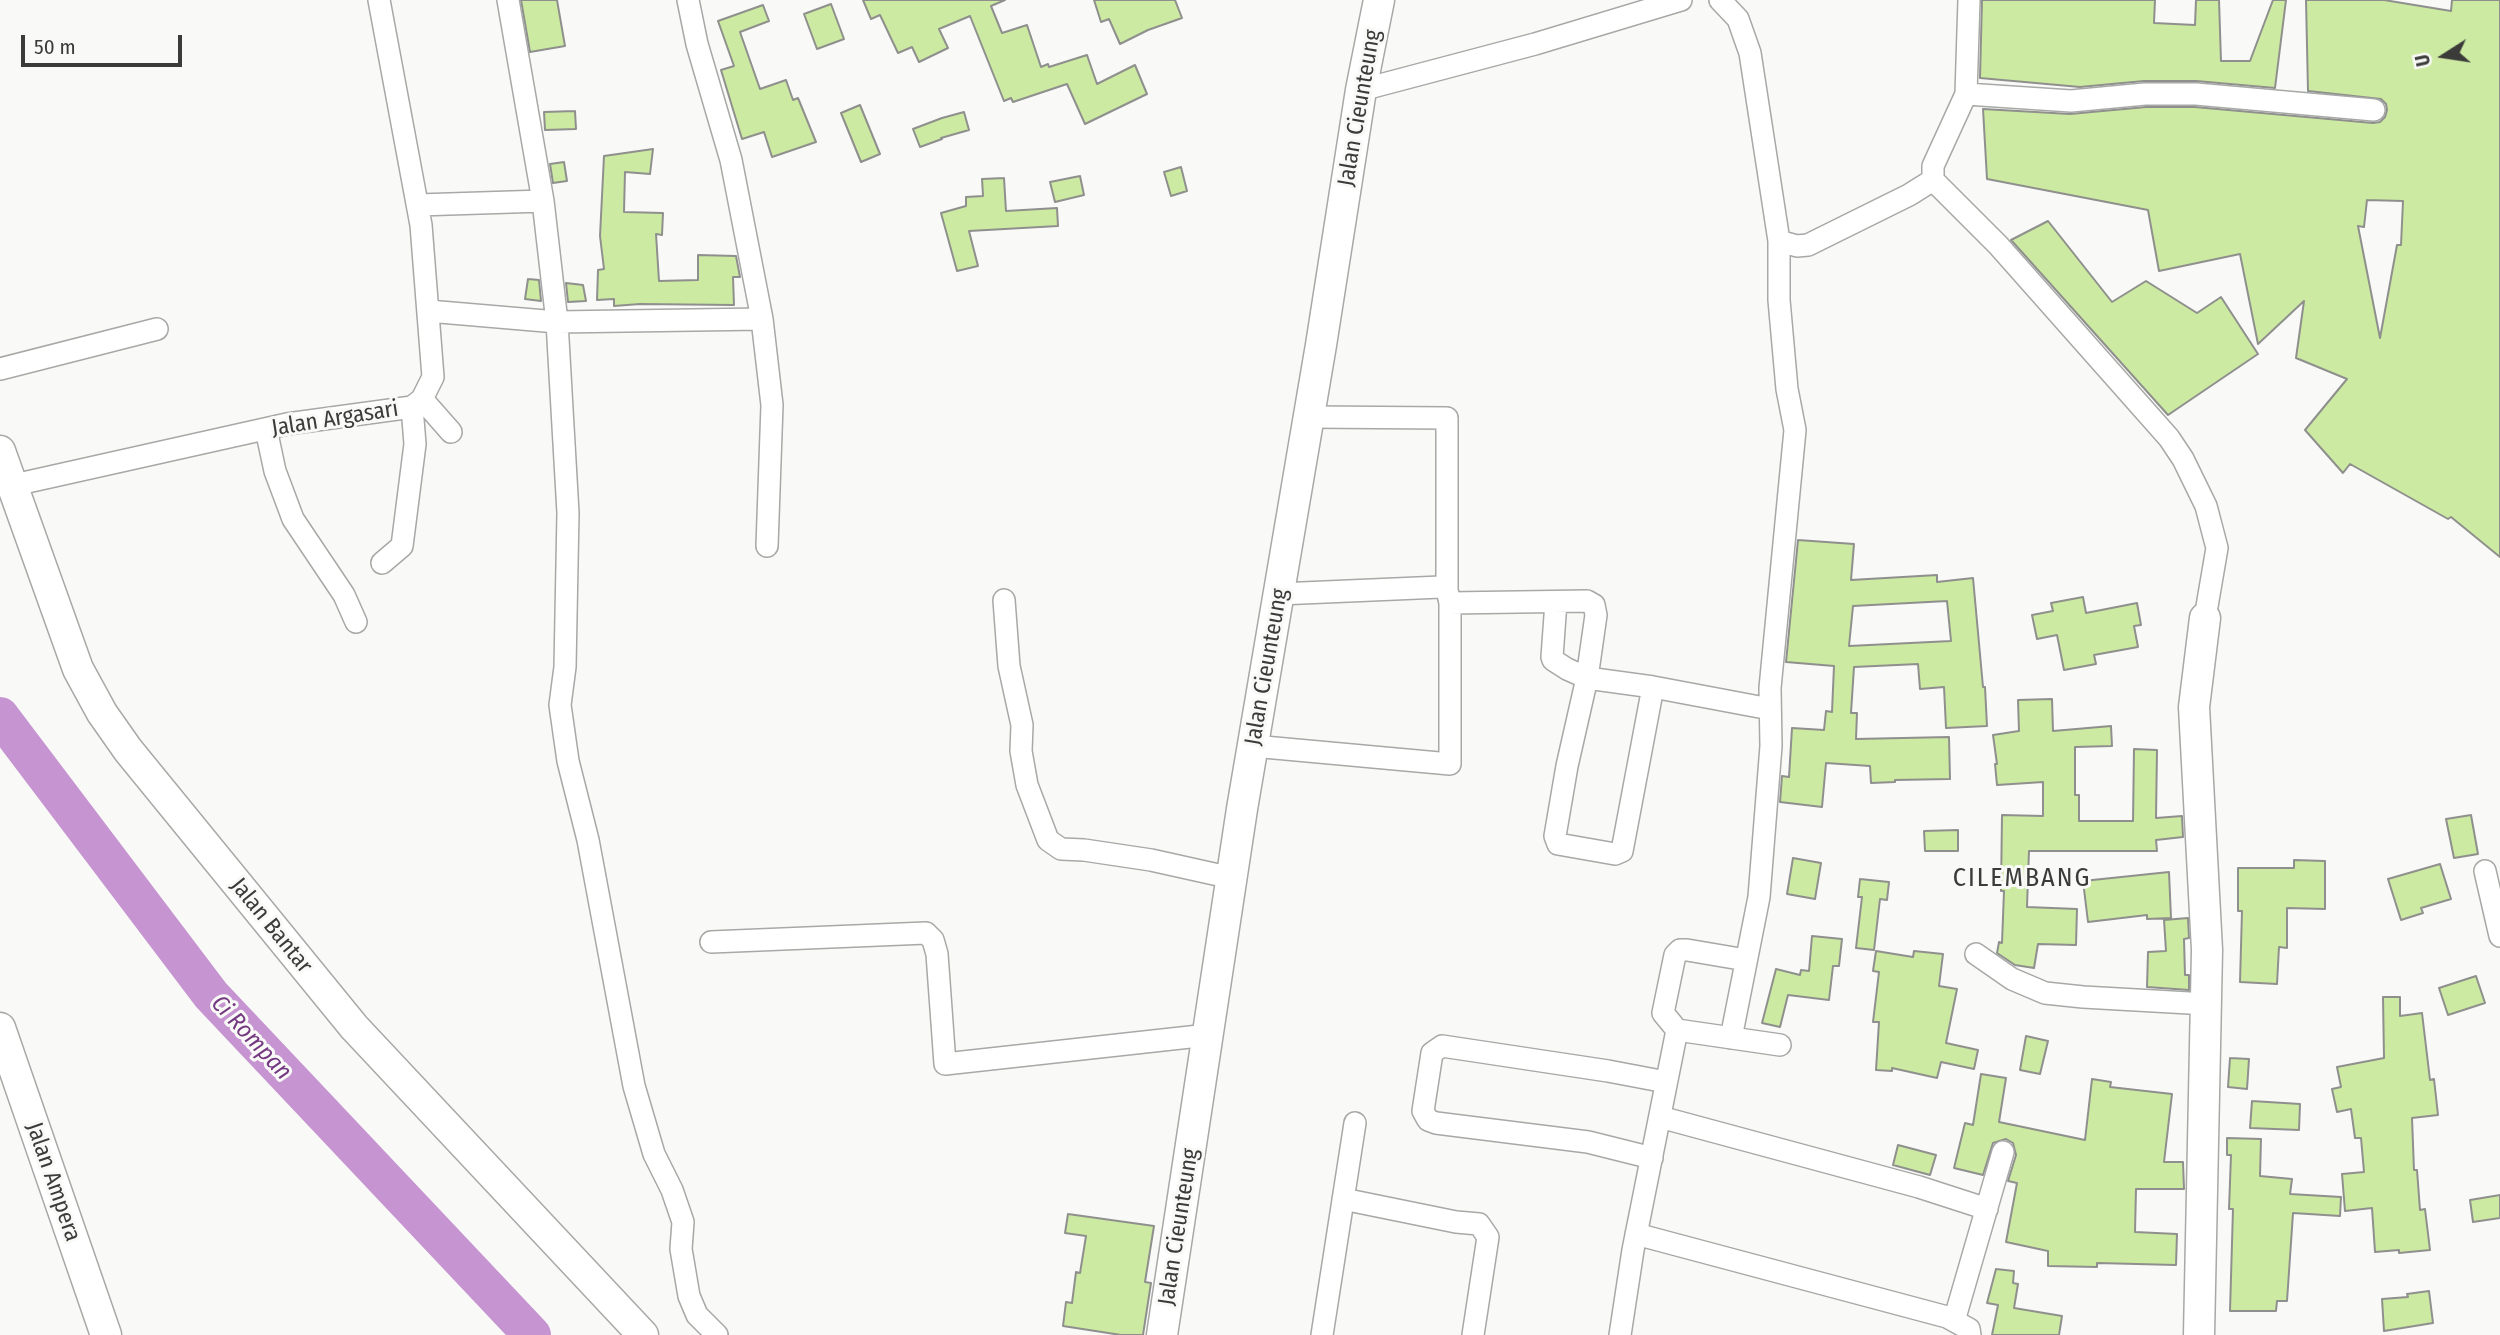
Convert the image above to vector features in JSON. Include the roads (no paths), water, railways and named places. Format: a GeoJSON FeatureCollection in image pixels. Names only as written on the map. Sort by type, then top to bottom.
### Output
{"type":"FeatureCollection","features":[{"type":"Feature","properties":{"kind":"street","name":"Jalan Argasari"},"geometry":{"type":"LineString","coordinates":[[14,485],[266,429],[417,403],[433,377],[428,310],[418,205],[379,0]]}},
{"type":"Feature","properties":{"kind":"street"},"geometry":{"type":"LineString","coordinates":[[508,0],[543,201],[557,322],[568,513],[565,667],[561,705],[568,761],[588,840],[634,1086],[654,1154],[672,1190],[682,1222],[681,1249],[689,1296],[697,1315],[717,1335]]}},
{"type":"Feature","properties":{"kind":"street"},"geometry":{"type":"LineString","coordinates":[[688,0],[697,44],[731,160],[762,319],[772,405],[767,546]]}},
{"type":"Feature","properties":{"kind":"street","name":"Jalan Cieunteung"},"geometry":{"type":"LineString","coordinates":[[1162,1335],[1253,746],[1379,0]]}},
{"type":"Feature","properties":{"kind":"street"},"geometry":{"type":"LineString","coordinates":[[1362,90],[1535,44],[1681,0]]}},
{"type":"Feature","properties":{"kind":"street"},"geometry":{"type":"LineString","coordinates":[[1720,0],[1738,19],[1750,54],[1779,241],[1779,300],[1787,389],[1795,430],[1770,688],[1771,746],[1759,897],[1731,1038]]}},
{"type":"Feature","properties":{"kind":"street"},"geometry":{"type":"LineString","coordinates":[[1969,0],[1966,94],[1933,166],[1933,180],[2007,256],[2169,438],[2183,459],[2206,506],[2217,548],[2194,707],[2207,950],[2199,1335]]}},
{"type":"Feature","properties":{"kind":"street"},"geometry":{"type":"LineString","coordinates":[[1966,94],[2071,101],[2145,94],[2196,94],[2374,110]]}},
{"type":"Feature","properties":{"kind":"street"},"geometry":{"type":"LineString","coordinates":[[1779,241],[1797,246],[1808,245],[1933,180]]}},
{"type":"Feature","properties":{"kind":"street"},"geometry":{"type":"LineString","coordinates":[[418,205],[543,201]]}},
{"type":"Feature","properties":{"kind":"street"},"geometry":{"type":"LineString","coordinates":[[428,310],[557,322],[762,319]]}},
{"type":"Feature","properties":{"kind":"street"},"geometry":{"type":"LineString","coordinates":[[0,369],[157,329]]}},
{"type":"Feature","properties":{"kind":"street"},"geometry":{"type":"LineString","coordinates":[[417,403],[451,432]]}},
{"type":"Feature","properties":{"kind":"street"},"geometry":{"type":"LineString","coordinates":[[382,563],[402,547],[413,470],[417,403]]}},
{"type":"Feature","properties":{"kind":"street"},"geometry":{"type":"LineString","coordinates":[[1253,746],[1450,764],[1447,418],[1309,417]]}},
{"type":"Feature","properties":{"kind":"street"},"geometry":{"type":"LineString","coordinates":[[266,429],[275,471],[293,519],[344,595],[356,622]]}},
{"type":"Feature","properties":{"kind":"street","name":"Jalan Bantar"},"geometry":{"type":"LineString","coordinates":[[0,451],[78,670],[102,713],[128,750],[354,1027],[643,1335]]}},
{"type":"Feature","properties":{"kind":"street"},"geometry":{"type":"LineString","coordinates":[[1279,594],[1441,587],[1449,596],[1556,602],[1587,601],[1594,605],[1596,615],[1587,678],[1567,765],[1555,841],[1558,844],[1615,854],[1622,851],[1653,687]]}},
{"type":"Feature","properties":{"kind":"street"},"geometry":{"type":"LineString","coordinates":[[1004,600],[1009,666],[1022,725],[1021,751],[1027,785],[1048,840],[1061,849],[1151,860],[1232,878]]}},
{"type":"Feature","properties":{"kind":"street"},"geometry":{"type":"LineString","coordinates":[[1556,602],[1553,660],[1587,678],[1653,687],[1770,709]]}},
{"type":"Feature","properties":{"kind":"street"},"geometry":{"type":"LineString","coordinates":[[2485,871],[2500,936]]}},
{"type":"Feature","properties":{"kind":"street"},"geometry":{"type":"LineString","coordinates":[[711,942],[926,933],[933,940],[937,954],[945,1064],[1208,1035]]}},
{"type":"Feature","properties":{"kind":"street"},"geometry":{"type":"LineString","coordinates":[[1746,960],[1684,949],[1677,953],[1663,1008],[1665,1017],[1677,1030],[1780,1045]]}},
{"type":"Feature","properties":{"kind":"street"},"geometry":{"type":"LineString","coordinates":[[1976,954],[2012,979],[2045,993],[2083,998],[2207,1004]]}},
{"type":"Feature","properties":{"kind":"street","name":"Jalan Ampera"},"geometry":{"type":"LineString","coordinates":[[0,1028],[106,1335]]}},
{"type":"Feature","properties":{"kind":"street"},"geometry":{"type":"LineString","coordinates":[[1620,1335],[1636,1234],[1677,1030]]}},
{"type":"Feature","properties":{"kind":"street"},"geometry":{"type":"LineString","coordinates":[[1651,1157],[1588,1142],[1428,1120],[1423,1111],[1432,1053],[1442,1046],[1608,1070],[1667,1083]]}},
{"type":"Feature","properties":{"kind":"street"},"geometry":{"type":"LineString","coordinates":[[1660,1117],[1919,1187],[1987,1209]]}},
{"type":"Feature","properties":{"kind":"street"},"geometry":{"type":"LineString","coordinates":[[1322,1335],[1354,1123]]}},
{"type":"Feature","properties":{"kind":"street"},"geometry":{"type":"LineString","coordinates":[[1954,1321],[2003,1152]]}},
{"type":"Feature","properties":{"kind":"street"},"geometry":{"type":"LineString","coordinates":[[1343,1199],[1456,1222],[1479,1224],[1488,1237],[1473,1335]]}},
{"type":"Feature","properties":{"kind":"street"},"geometry":{"type":"LineString","coordinates":[[1636,1234],[1843,1288],[1954,1321],[1969,1329],[1970,1335]]}},
{"type":"Feature","properties":{"kind":"waterway","name":"Ci Rompan"},"geometry":{"type":"LineString","coordinates":[[0,716],[211,995],[532,1335]]}},
{"type":"Feature","properties":{"kind":"district","name":"CILEMBANG"},"geometry":{"type":"Point","coordinates":[2022,879]}}]}
